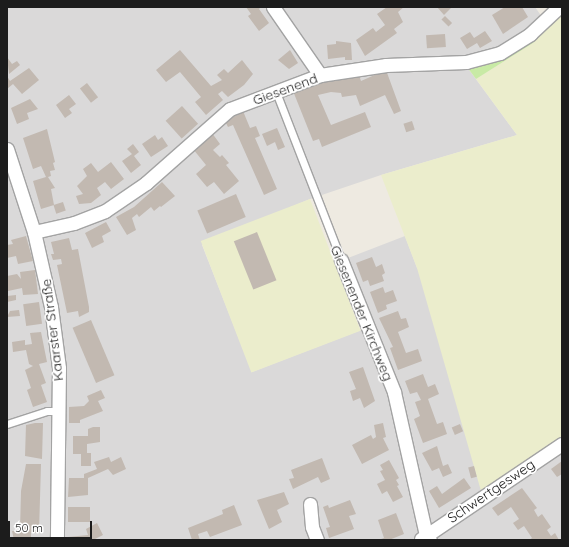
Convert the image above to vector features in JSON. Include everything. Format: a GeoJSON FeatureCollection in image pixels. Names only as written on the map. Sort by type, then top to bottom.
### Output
{"type":"FeatureCollection","features":[{"type":"Feature","properties":{"kind":"street"},"geometry":{"type":"LineString","coordinates":[[273,7],[320,75]]}},
{"type":"Feature","properties":{"kind":"street","name":"Giesenend"},"geometry":{"type":"LineString","coordinates":[[34,232],[74,223],[105,211],[146,183],[230,109],[320,75],[386,65],[466,62],[500,53],[530,34],[559,7]]}},
{"type":"Feature","properties":{"kind":"street","name":"Kaarster Straße"},"geometry":{"type":"LineString","coordinates":[[7,149],[34,232],[51,306],[59,368],[57,540]]}},
{"type":"Feature","properties":{"kind":"street","name":"Giesenender Kirchweg"},"geometry":{"type":"LineString","coordinates":[[341,260],[394,392],[426,538]]}},
{"type":"Feature","properties":{"kind":"street","name":"Schwertgesweg"},"geometry":{"type":"LineString","coordinates":[[426,538],[562,444]]}},
{"type":"Feature","properties":{"kind":"street"},"geometry":{"type":"LineString","coordinates":[[310,504],[312,527],[318,540]]}},
{"type":"Feature","properties":{"kind":"lane","name":"Giesenender Kirchweg"},"geometry":{"type":"LineString","coordinates":[[276,92],[341,260]]}},
{"type":"Feature","properties":{"kind":"lane"},"geometry":{"type":"LineString","coordinates":[[7,424],[47,411],[58,411]]}},
{"type":"Feature","properties":{"kind":"shaded area"},"geometry":{"type":"Polygon","coordinates":[[[7,7],[535,7],[542,17],[527,30],[467,67],[517,135],[381,175],[310,199],[202,245],[252,372],[374,325],[348,258],[405,236],[417,268],[562,447],[562,540],[7,540],[7,7]]]}},
{"type":"Feature","properties":{"kind":"green space"},"geometry":{"type":"Polygon","coordinates":[[[562,9],[562,15],[533,43],[476,79],[467,67],[562,9]]]}},
{"type":"Feature","properties":{"kind":"green space"},"geometry":{"type":"Polygon","coordinates":[[[562,15],[562,438],[481,491],[417,268],[381,175],[517,135],[476,79],[533,43],[562,15]]]}},
{"type":"Feature","properties":{"kind":"green space"},"geometry":{"type":"Polygon","coordinates":[[[310,199],[361,331],[251,373],[201,241],[310,199]]]}},
{"type":"Feature","properties":{"kind":"building"},"geometry":{"type":"Polygon","coordinates":[[[246,7],[261,7],[259,9],[269,23],[259,31],[248,16],[251,14],[246,7]]]}},
{"type":"Feature","properties":{"kind":"building"},"geometry":{"type":"Polygon","coordinates":[[[387,7],[404,7],[398,12],[403,22],[394,29],[397,33],[365,56],[356,40],[373,28],[376,32],[385,25],[377,14],[387,7]]]}},
{"type":"Feature","properties":{"kind":"building"},"geometry":{"type":"Polygon","coordinates":[[[437,7],[452,7],[444,15],[437,7]]]}},
{"type":"Feature","properties":{"kind":"building"},"geometry":{"type":"Polygon","coordinates":[[[505,7],[522,7],[528,17],[503,34],[492,15],[505,7]]]}},
{"type":"Feature","properties":{"kind":"building"},"geometry":{"type":"Polygon","coordinates":[[[445,16],[452,23],[449,27],[441,20],[445,16]]]}},
{"type":"Feature","properties":{"kind":"building"},"geometry":{"type":"Polygon","coordinates":[[[485,31],[492,41],[480,48],[477,43],[467,49],[460,38],[470,32],[474,38],[485,31]]]}},
{"type":"Feature","properties":{"kind":"building"},"geometry":{"type":"Polygon","coordinates":[[[445,34],[446,47],[427,48],[426,35],[445,34]]]}},
{"type":"Feature","properties":{"kind":"building"},"geometry":{"type":"Polygon","coordinates":[[[336,41],[351,43],[352,60],[345,60],[345,57],[328,59],[327,45],[336,44],[336,41]]]}},
{"type":"Feature","properties":{"kind":"building"},"geometry":{"type":"Polygon","coordinates":[[[180,50],[211,86],[222,80],[217,75],[224,69],[228,73],[242,60],[253,74],[244,85],[228,97],[222,91],[218,94],[223,100],[206,115],[195,102],[201,97],[180,72],[166,82],[156,70],[180,50]]]}},
{"type":"Feature","properties":{"kind":"building"},"geometry":{"type":"Polygon","coordinates":[[[290,50],[298,63],[289,69],[278,60],[290,50]]]}},
{"type":"Feature","properties":{"kind":"building"},"geometry":{"type":"Polygon","coordinates":[[[7,57],[12,64],[17,61],[20,65],[9,74],[7,57]]]}},
{"type":"Feature","properties":{"kind":"building"},"geometry":{"type":"Polygon","coordinates":[[[29,68],[39,80],[22,94],[13,84],[7,89],[7,76],[10,81],[29,68]]]}},
{"type":"Feature","properties":{"kind":"building"},"geometry":{"type":"Polygon","coordinates":[[[386,70],[401,111],[394,114],[385,95],[360,106],[356,95],[342,97],[341,93],[331,92],[318,95],[331,125],[365,112],[371,127],[322,147],[319,139],[313,141],[293,91],[313,83],[359,75],[361,81],[386,70]]]}},
{"type":"Feature","properties":{"kind":"building"},"geometry":{"type":"Polygon","coordinates":[[[87,83],[98,97],[91,103],[80,89],[87,83]]]}},
{"type":"Feature","properties":{"kind":"building"},"geometry":{"type":"Polygon","coordinates":[[[69,95],[76,104],[69,109],[72,113],[65,118],[56,105],[69,95]]]}},
{"type":"Feature","properties":{"kind":"building"},"geometry":{"type":"Polygon","coordinates":[[[30,99],[38,109],[27,113],[29,119],[17,124],[11,108],[30,99]]]}},
{"type":"Feature","properties":{"kind":"building"},"geometry":{"type":"Polygon","coordinates":[[[182,106],[198,124],[182,139],[166,121],[182,106]]]}},
{"type":"Feature","properties":{"kind":"building"},"geometry":{"type":"Polygon","coordinates":[[[243,111],[250,128],[256,126],[260,136],[255,138],[277,189],[264,195],[233,125],[228,127],[225,121],[243,111]]]}},
{"type":"Feature","properties":{"kind":"building"},"geometry":{"type":"Polygon","coordinates":[[[412,121],[415,130],[406,132],[403,124],[412,121]]]}},
{"type":"Feature","properties":{"kind":"building"},"geometry":{"type":"Polygon","coordinates":[[[277,128],[285,147],[278,150],[275,142],[267,146],[262,134],[277,128]]]}},
{"type":"Feature","properties":{"kind":"building"},"geometry":{"type":"Polygon","coordinates":[[[47,129],[55,162],[53,163],[55,170],[50,171],[51,176],[48,177],[55,188],[51,189],[54,205],[41,209],[33,181],[46,177],[41,166],[33,169],[23,138],[47,129]]]}},
{"type":"Feature","properties":{"kind":"building"},"geometry":{"type":"Polygon","coordinates":[[[212,133],[220,144],[213,150],[220,157],[222,155],[229,163],[226,165],[239,181],[224,194],[214,182],[207,187],[196,174],[206,165],[193,149],[212,133]]]}},
{"type":"Feature","properties":{"kind":"building"},"geometry":{"type":"Polygon","coordinates":[[[155,135],[158,140],[162,137],[168,146],[151,157],[142,144],[155,135]]]}},
{"type":"Feature","properties":{"kind":"building"},"geometry":{"type":"Polygon","coordinates":[[[133,144],[139,152],[134,156],[141,165],[131,173],[122,161],[132,154],[127,149],[133,144]]]}},
{"type":"Feature","properties":{"kind":"building"},"geometry":{"type":"Polygon","coordinates":[[[111,162],[124,179],[111,189],[105,182],[97,188],[101,195],[91,203],[79,204],[76,196],[83,194],[77,186],[87,176],[83,169],[91,163],[98,172],[111,162]]]}},
{"type":"Feature","properties":{"kind":"building"},"geometry":{"type":"Polygon","coordinates":[[[162,182],[175,196],[154,211],[151,207],[139,217],[137,214],[132,218],[136,230],[127,235],[116,217],[134,207],[162,182]]]}},
{"type":"Feature","properties":{"kind":"building"},"geometry":{"type":"Polygon","coordinates":[[[236,194],[246,217],[207,233],[197,210],[236,194]]]}},
{"type":"Feature","properties":{"kind":"building"},"geometry":{"type":"Polygon","coordinates":[[[63,202],[66,211],[56,214],[53,205],[63,202]]]}},
{"type":"Feature","properties":{"kind":"building"},"geometry":{"type":"Polygon","coordinates":[[[106,222],[111,231],[102,236],[104,242],[92,248],[85,233],[106,222]]]}},
{"type":"Feature","properties":{"kind":"building"},"geometry":{"type":"Polygon","coordinates":[[[257,232],[276,280],[253,290],[234,241],[257,232]]]}},
{"type":"Feature","properties":{"kind":"building"},"geometry":{"type":"Polygon","coordinates":[[[26,236],[33,261],[18,264],[16,256],[7,258],[7,245],[13,244],[11,240],[26,236]]]}},
{"type":"Feature","properties":{"kind":"building"},"geometry":{"type":"Polygon","coordinates":[[[69,238],[72,250],[78,249],[89,307],[89,312],[79,317],[78,311],[67,313],[57,265],[62,264],[61,259],[53,260],[51,254],[54,254],[51,242],[69,238]]]}},
{"type":"Feature","properties":{"kind":"building"},"geometry":{"type":"Polygon","coordinates":[[[372,257],[376,267],[382,264],[385,273],[382,275],[384,281],[370,286],[368,280],[363,282],[356,263],[372,257]]]}},
{"type":"Feature","properties":{"kind":"building"},"geometry":{"type":"Polygon","coordinates":[[[35,270],[38,294],[23,295],[22,288],[8,291],[7,276],[17,274],[21,279],[20,272],[35,270]]]}},
{"type":"Feature","properties":{"kind":"building"},"geometry":{"type":"Polygon","coordinates":[[[383,287],[385,293],[393,290],[397,301],[386,305],[387,309],[378,313],[370,292],[383,287]]]}},
{"type":"Feature","properties":{"kind":"building"},"geometry":{"type":"Polygon","coordinates":[[[16,295],[16,300],[7,302],[7,296],[16,295]]]}},
{"type":"Feature","properties":{"kind":"building"},"geometry":{"type":"Polygon","coordinates":[[[39,302],[42,324],[26,326],[23,304],[39,302]]]}},
{"type":"Feature","properties":{"kind":"building"},"geometry":{"type":"Polygon","coordinates":[[[19,310],[20,316],[7,317],[10,311],[19,310]]]}},
{"type":"Feature","properties":{"kind":"building"},"geometry":{"type":"Polygon","coordinates":[[[398,311],[401,319],[406,318],[409,327],[398,332],[406,353],[418,349],[422,361],[398,370],[390,348],[393,347],[379,318],[398,311]]]}},
{"type":"Feature","properties":{"kind":"building"},"geometry":{"type":"Polygon","coordinates":[[[91,320],[114,375],[96,383],[73,328],[91,320]]]}},
{"type":"Feature","properties":{"kind":"building"},"geometry":{"type":"Polygon","coordinates":[[[41,332],[47,362],[39,364],[46,383],[41,385],[47,402],[33,407],[27,390],[31,388],[25,370],[33,366],[29,364],[26,350],[13,352],[12,342],[25,340],[25,345],[32,344],[30,333],[41,332]]]}},
{"type":"Feature","properties":{"kind":"building"},"geometry":{"type":"Polygon","coordinates":[[[363,367],[375,401],[364,408],[360,398],[353,401],[350,391],[356,389],[349,372],[363,367]]]}},
{"type":"Feature","properties":{"kind":"building"},"geometry":{"type":"Polygon","coordinates":[[[423,374],[428,387],[435,384],[439,394],[428,399],[437,424],[443,422],[447,434],[423,443],[414,419],[420,416],[415,402],[421,400],[417,392],[410,394],[405,381],[423,374]]]}},
{"type":"Feature","properties":{"kind":"building"},"geometry":{"type":"Polygon","coordinates":[[[101,390],[105,398],[98,401],[103,411],[80,420],[80,423],[69,423],[69,407],[84,406],[89,401],[87,396],[101,390]]]}},
{"type":"Feature","properties":{"kind":"building"},"geometry":{"type":"Polygon","coordinates":[[[43,423],[42,459],[25,456],[26,425],[43,423]]]}},
{"type":"Feature","properties":{"kind":"building"},"geometry":{"type":"Polygon","coordinates":[[[383,423],[386,437],[383,438],[389,450],[362,464],[352,445],[371,435],[373,439],[376,437],[374,425],[383,423]]]}},
{"type":"Feature","properties":{"kind":"building"},"geometry":{"type":"Polygon","coordinates":[[[460,424],[463,431],[455,435],[452,428],[460,424]]]}},
{"type":"Feature","properties":{"kind":"building"},"geometry":{"type":"Polygon","coordinates":[[[100,427],[100,442],[87,444],[87,453],[91,453],[91,466],[81,466],[81,454],[73,454],[73,436],[88,436],[88,429],[100,427]]]}},
{"type":"Feature","properties":{"kind":"building"},"geometry":{"type":"Polygon","coordinates":[[[437,446],[443,466],[448,464],[452,473],[443,477],[439,468],[432,471],[422,453],[437,446]]]}},
{"type":"Feature","properties":{"kind":"building"},"geometry":{"type":"Polygon","coordinates":[[[109,457],[111,462],[121,457],[126,469],[113,475],[108,469],[88,478],[88,495],[68,497],[69,478],[84,478],[84,474],[97,469],[94,462],[109,457]]]}},
{"type":"Feature","properties":{"kind":"building"},"geometry":{"type":"Polygon","coordinates":[[[322,458],[330,479],[321,483],[318,477],[293,489],[289,479],[294,478],[291,470],[322,458]]]}},
{"type":"Feature","properties":{"kind":"building"},"geometry":{"type":"Polygon","coordinates":[[[389,460],[399,478],[396,480],[399,485],[397,486],[403,497],[393,502],[387,491],[382,494],[377,484],[385,480],[380,471],[383,470],[380,465],[389,460]]]}},
{"type":"Feature","properties":{"kind":"building"},"geometry":{"type":"Polygon","coordinates":[[[562,461],[562,474],[557,477],[551,469],[562,461]]]}},
{"type":"Feature","properties":{"kind":"building"},"geometry":{"type":"Polygon","coordinates":[[[26,464],[41,464],[39,533],[31,533],[31,540],[14,540],[12,531],[20,531],[21,491],[26,464]]]}},
{"type":"Feature","properties":{"kind":"building"},"geometry":{"type":"Polygon","coordinates":[[[474,466],[477,477],[471,478],[468,468],[474,466]]]}},
{"type":"Feature","properties":{"kind":"building"},"geometry":{"type":"Polygon","coordinates":[[[464,478],[471,488],[439,508],[429,491],[437,486],[442,494],[464,478]]]}},
{"type":"Feature","properties":{"kind":"building"},"geometry":{"type":"Polygon","coordinates":[[[522,488],[537,508],[534,510],[538,517],[542,514],[551,527],[547,530],[551,536],[555,533],[559,540],[529,540],[532,538],[524,526],[518,530],[513,523],[519,519],[511,507],[498,516],[492,508],[522,488]]]}},
{"type":"Feature","properties":{"kind":"building"},"geometry":{"type":"Polygon","coordinates":[[[284,492],[289,504],[277,510],[282,522],[269,529],[257,500],[284,492]]]}},
{"type":"Feature","properties":{"kind":"building"},"geometry":{"type":"Polygon","coordinates":[[[350,500],[356,514],[349,516],[354,529],[329,538],[326,528],[330,527],[323,507],[328,505],[329,508],[350,500]]]}},
{"type":"Feature","properties":{"kind":"building"},"geometry":{"type":"Polygon","coordinates":[[[234,505],[242,525],[210,537],[207,531],[198,534],[200,540],[192,540],[188,528],[223,514],[222,510],[234,505]]]}},
{"type":"Feature","properties":{"kind":"building"},"geometry":{"type":"Polygon","coordinates":[[[68,507],[90,507],[90,522],[68,522],[68,507]]]}},
{"type":"Feature","properties":{"kind":"building"},"geometry":{"type":"Polygon","coordinates":[[[396,513],[404,534],[389,540],[378,540],[384,538],[378,520],[396,513]]]}},
{"type":"Feature","properties":{"kind":"building"},"geometry":{"type":"Polygon","coordinates":[[[97,523],[103,535],[93,540],[68,540],[68,537],[88,535],[86,529],[97,523]]]}}]}
